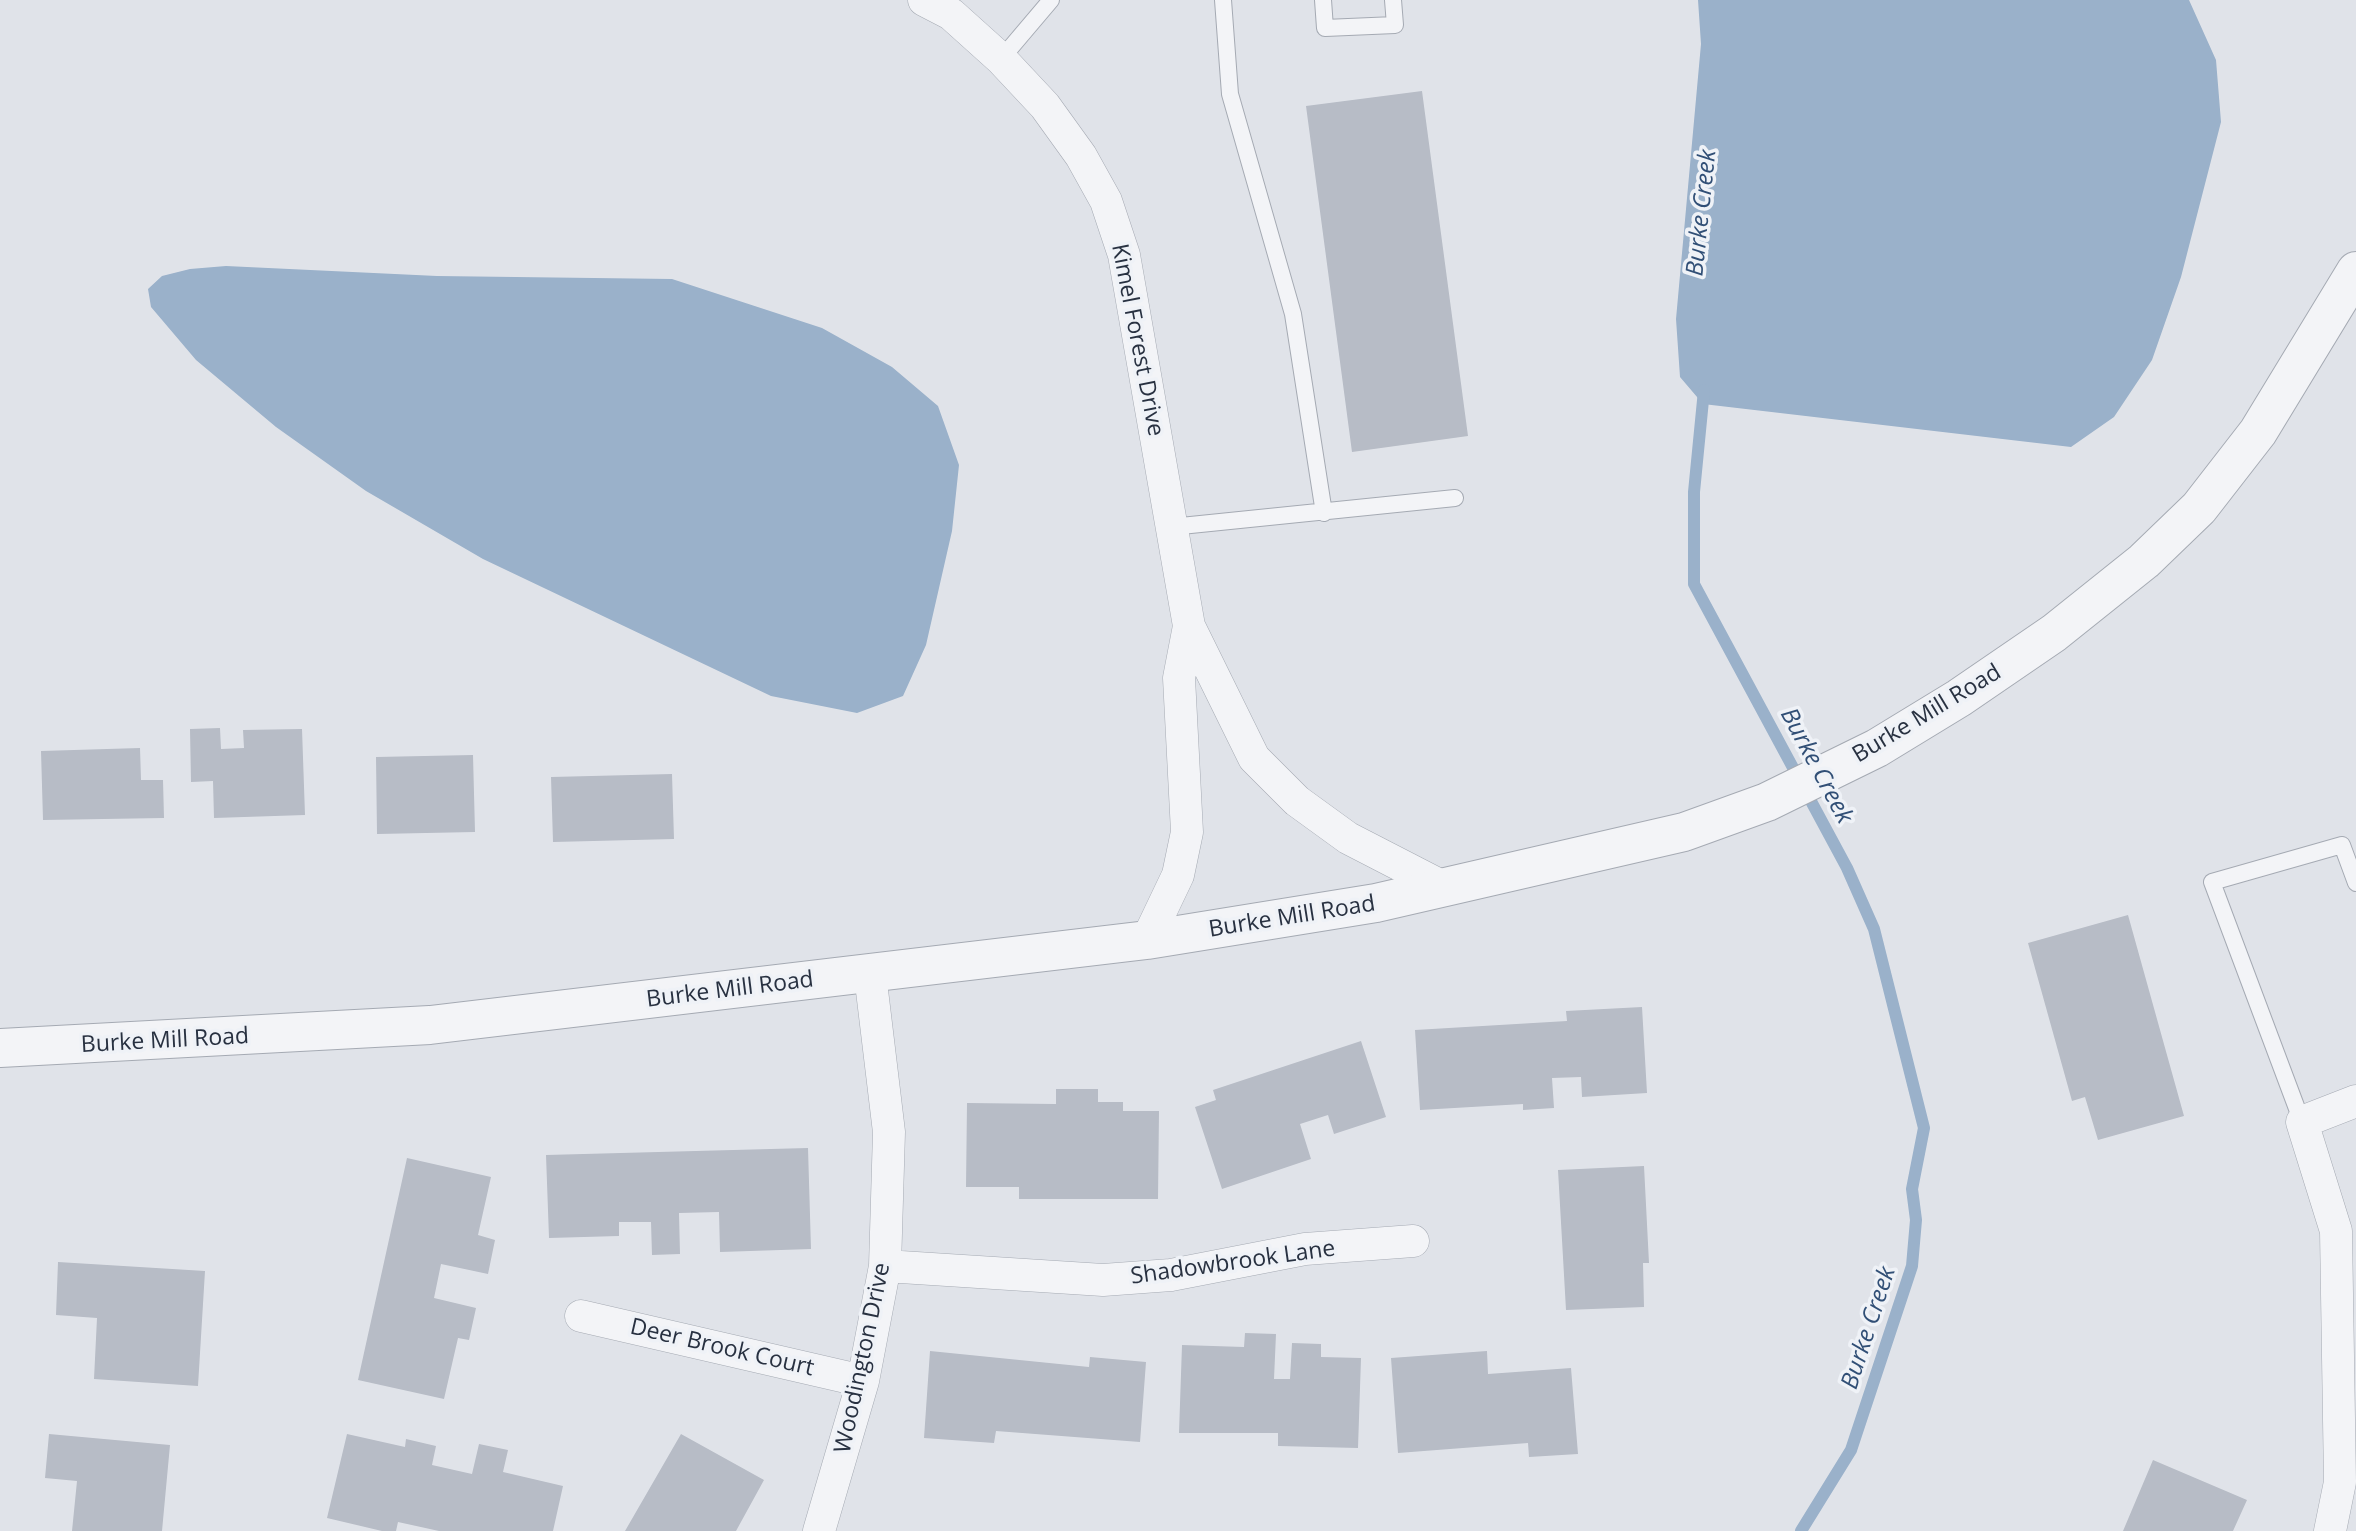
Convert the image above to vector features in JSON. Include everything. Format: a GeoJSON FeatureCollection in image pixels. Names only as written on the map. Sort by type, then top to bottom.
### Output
{"type":"FeatureCollection","features":[{"type":"Feature","properties":{"kind":"street","name":"Kimel Forest Drive"},"geometry":{"type":"LineString","coordinates":[[924,0],[951,14],[1001,59],[1059,126],[1081,156],[1105,201],[1124,255],[1189,626],[1223,701],[1254,758],[1297,801],[1348,838],[1445,888]]}},
{"type":"Feature","properties":{"kind":"street","name":"Burke Mill Road"},"geometry":{"type":"LineString","coordinates":[[0,1048],[430,1026],[1147,940],[1376,903],[1684,832],[1767,802],[1877,748],[1959,698],[2054,633],[2144,561],[2199,508],[2258,432],[2356,271]]}},
{"type":"Feature","properties":{"kind":"street","name":"Kimel Forest Drive"},"geometry":{"type":"LineString","coordinates":[[1147,940],[1178,875],[1187,832],[1179,678],[1189,626]]}},
{"type":"Feature","properties":{"kind":"street","name":"Woodington Drive"},"geometry":{"type":"LineString","coordinates":[[819,1531],[863,1381],[885,1266],[889,1132],[870,974]]}},
{"type":"Feature","properties":{"kind":"street"},"geometry":{"type":"LineString","coordinates":[[2329,1531],[2348,1481],[2336,1231],[2302,1122],[2356,1101]]}},
{"type":"Feature","properties":{"kind":"street","name":"Shadowbrook Lane"},"geometry":{"type":"LineString","coordinates":[[885,1266],[1103,1280],[1171,1275],[1305,1250],[1413,1241]]}},
{"type":"Feature","properties":{"kind":"street","name":"Deer Brook Court"},"geometry":{"type":"LineString","coordinates":[[581,1316],[863,1381]]}},
{"type":"Feature","properties":{"kind":"lane"},"geometry":{"type":"LineString","coordinates":[[1001,59],[1051,0]]}},
{"type":"Feature","properties":{"kind":"lane"},"geometry":{"type":"LineString","coordinates":[[1223,0],[1230,94],[1293,314],[1324,513]]}},
{"type":"Feature","properties":{"kind":"lane"},"geometry":{"type":"LineString","coordinates":[[1323,0],[1325,28],[1395,25],[1394,0]]}},
{"type":"Feature","properties":{"kind":"lane"},"geometry":{"type":"LineString","coordinates":[[1171,527],[1455,498]]}},
{"type":"Feature","properties":{"kind":"lane"},"geometry":{"type":"LineString","coordinates":[[2302,1122],[2212,882],[2342,845],[2356,883]]}},
{"type":"Feature","properties":{"kind":"water"},"geometry":{"type":"Polygon","coordinates":[[[1698,0],[2189,0],[2216,60],[2221,122],[2181,277],[2152,360],[2114,417],[2071,447],[1703,404],[1680,377],[1676,319],[1701,44],[1698,0]]]}},
{"type":"Feature","properties":{"kind":"water"},"geometry":{"type":"Polygon","coordinates":[[[226,266],[437,276],[672,279],[822,328],[892,367],[938,406],[959,465],[952,531],[926,645],[903,696],[857,713],[771,696],[483,559],[366,491],[276,427],[196,360],[151,307],[148,289],[162,276],[190,269],[226,266]]]}},
{"type":"Feature","properties":{"kind":"building"},"geometry":{"type":"Polygon","coordinates":[[[1422,91],[1468,436],[1352,452],[1306,106],[1422,91]]]}},
{"type":"Feature","properties":{"kind":"building"},"geometry":{"type":"Polygon","coordinates":[[[220,728],[221,749],[244,748],[243,730],[302,729],[305,815],[214,818],[213,781],[191,782],[190,729],[220,728]]]}},
{"type":"Feature","properties":{"kind":"building"},"geometry":{"type":"Polygon","coordinates":[[[140,748],[141,780],[163,780],[164,818],[43,820],[41,751],[140,748]]]}},
{"type":"Feature","properties":{"kind":"building"},"geometry":{"type":"Polygon","coordinates":[[[473,755],[475,832],[377,834],[376,757],[473,755]]]}},
{"type":"Feature","properties":{"kind":"building"},"geometry":{"type":"Polygon","coordinates":[[[672,774],[674,839],[553,842],[551,777],[672,774]]]}},
{"type":"Feature","properties":{"kind":"building"},"geometry":{"type":"Polygon","coordinates":[[[2128,915],[2184,1116],[2098,1140],[2085,1097],[2072,1101],[2028,943],[2128,915]]]}},
{"type":"Feature","properties":{"kind":"building"},"geometry":{"type":"Polygon","coordinates":[[[1642,1007],[1647,1093],[1582,1097],[1581,1077],[1552,1078],[1554,1108],[1523,1110],[1523,1104],[1420,1110],[1415,1030],[1567,1021],[1566,1011],[1642,1007]]]}},
{"type":"Feature","properties":{"kind":"building"},"geometry":{"type":"Polygon","coordinates":[[[1361,1041],[1386,1117],[1334,1134],[1328,1115],[1300,1124],[1311,1159],[1222,1189],[1195,1107],[1216,1100],[1213,1090],[1361,1041]]]}},
{"type":"Feature","properties":{"kind":"building"},"geometry":{"type":"Polygon","coordinates":[[[1056,1089],[1098,1089],[1098,1102],[1123,1102],[1123,1111],[1159,1111],[1158,1199],[1019,1199],[1019,1187],[966,1187],[967,1103],[1056,1104],[1056,1089]]]}},
{"type":"Feature","properties":{"kind":"building"},"geometry":{"type":"Polygon","coordinates":[[[808,1148],[811,1249],[720,1252],[719,1212],[679,1213],[680,1254],[652,1255],[651,1222],[619,1222],[619,1236],[549,1238],[546,1155],[808,1148]]]}},
{"type":"Feature","properties":{"kind":"building"},"geometry":{"type":"Polygon","coordinates":[[[407,1158],[491,1177],[478,1235],[495,1240],[488,1274],[441,1264],[434,1298],[476,1308],[469,1340],[458,1338],[444,1399],[358,1380],[407,1158]]]}},
{"type":"Feature","properties":{"kind":"building"},"geometry":{"type":"Polygon","coordinates":[[[1644,1166],[1649,1263],[1643,1263],[1644,1307],[1566,1310],[1558,1170],[1644,1166]]]}},
{"type":"Feature","properties":{"kind":"building"},"geometry":{"type":"Polygon","coordinates":[[[58,1262],[205,1271],[198,1386],[94,1379],[97,1318],[56,1315],[58,1262]]]}},
{"type":"Feature","properties":{"kind":"building"},"geometry":{"type":"Polygon","coordinates":[[[1245,1333],[1276,1334],[1274,1379],[1290,1379],[1292,1343],[1321,1344],[1321,1357],[1361,1358],[1358,1448],[1278,1446],[1278,1433],[1179,1433],[1182,1345],[1244,1347],[1245,1333]]]}},
{"type":"Feature","properties":{"kind":"building"},"geometry":{"type":"Polygon","coordinates":[[[930,1351],[1089,1367],[1090,1357],[1146,1362],[1140,1442],[996,1431],[994,1443],[924,1438],[930,1351]]]}},
{"type":"Feature","properties":{"kind":"building"},"geometry":{"type":"Polygon","coordinates":[[[1487,1351],[1488,1374],[1571,1368],[1578,1454],[1529,1457],[1528,1443],[1398,1453],[1391,1358],[1487,1351]]]}},
{"type":"Feature","properties":{"kind":"building"},"geometry":{"type":"Polygon","coordinates":[[[49,1434],[170,1445],[162,1531],[72,1531],[77,1481],[45,1478],[49,1434]]]}},
{"type":"Feature","properties":{"kind":"building"},"geometry":{"type":"Polygon","coordinates":[[[347,1434],[405,1447],[406,1439],[436,1446],[432,1465],[472,1474],[479,1444],[508,1450],[503,1472],[563,1486],[553,1531],[439,1531],[398,1522],[396,1531],[382,1531],[327,1518],[347,1434]]]}},
{"type":"Feature","properties":{"kind":"building"},"geometry":{"type":"Polygon","coordinates":[[[681,1434],[764,1480],[736,1531],[625,1531],[681,1434]]]}},
{"type":"Feature","properties":{"kind":"building"},"geometry":{"type":"Polygon","coordinates":[[[2153,1460],[2247,1500],[2233,1531],[2123,1531],[2153,1460]]]}},
{"type":"Feature","properties":{"kind":"waterway","name":"Burke Creek"},"geometry":{"type":"LineString","coordinates":[[1704,390],[1694,492],[1694,584],[1847,868],[1874,929],[1924,1128],[1912,1189],[1916,1220],[1912,1266],[1851,1450],[1801,1531]]}}]}
